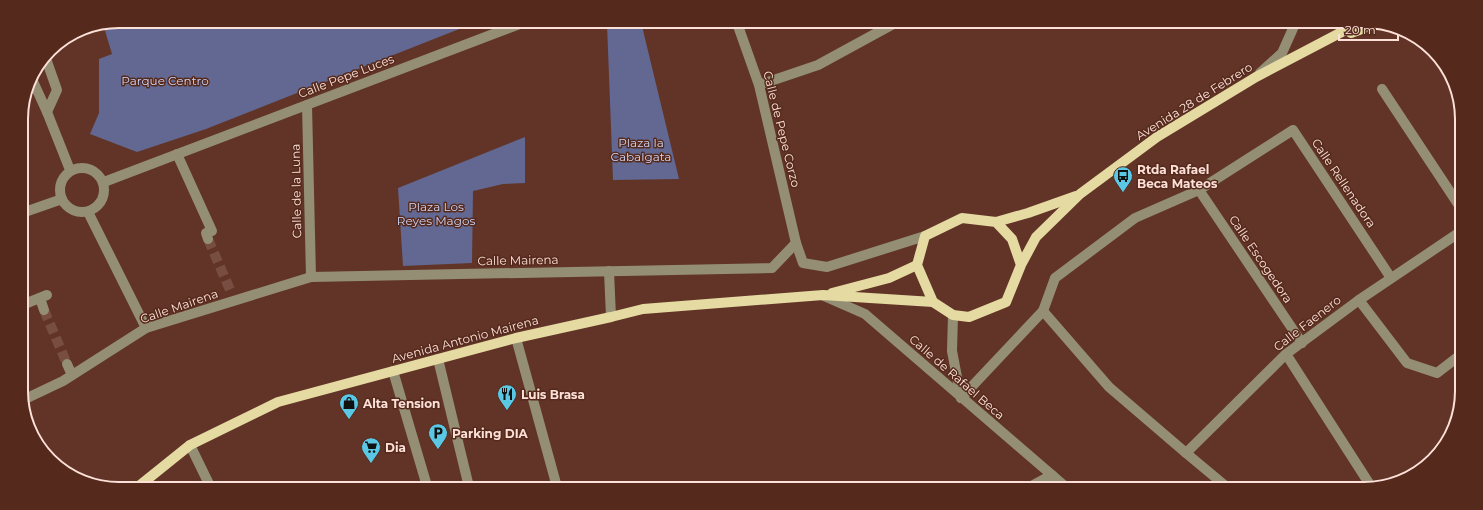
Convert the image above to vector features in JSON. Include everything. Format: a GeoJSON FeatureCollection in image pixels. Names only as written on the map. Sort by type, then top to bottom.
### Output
{"type":"FeatureCollection","features":[{"type":"Feature","properties":{"kind":"main road","name":"Avenida 28 de Febrero"},"geometry":{"type":"LineString","coordinates":[[1021,265],[1036,237],[1080,194],[1157,137],[1256,77],[1350,28]]}},
{"type":"Feature","properties":{"kind":"main road","name":"Avenida 28 de Febrero"},"geometry":{"type":"LineString","coordinates":[[1328,40],[1363,28]]}},
{"type":"Feature","properties":{"kind":"main road","name":"Avenida 28 de Febrero"},"geometry":{"type":"LineString","coordinates":[[996,222],[1028,213],[1080,194]]}},
{"type":"Feature","properties":{"kind":"main road"},"geometry":{"type":"LineString","coordinates":[[823,295],[933,302],[953,315],[969,317],[1006,302],[1021,265],[1012,239],[996,222],[962,218],[925,236],[918,265],[933,302]]}},
{"type":"Feature","properties":{"kind":"main road"},"geometry":{"type":"LineString","coordinates":[[823,295],[889,278],[918,265]]}},
{"type":"Feature","properties":{"kind":"main road","name":"Avenida Antonio Mairena"},"geometry":{"type":"LineString","coordinates":[[144,482],[190,445],[278,402],[516,338],[643,309],[823,295]]}},
{"type":"Feature","properties":{"kind":"street","name":"Calle Pepe Luces"},"geometry":{"type":"LineString","coordinates":[[104,182],[509,28]]}},
{"type":"Feature","properties":{"kind":"street","name":"Calle de Pepe Corzo"},"geometry":{"type":"LineString","coordinates":[[739,28],[759,85],[796,244],[803,263],[827,267],[925,236]]}},
{"type":"Feature","properties":{"kind":"street"},"geometry":{"type":"LineString","coordinates":[[759,85],[818,65],[886,28]]}},
{"type":"Feature","properties":{"kind":"street"},"geometry":{"type":"LineString","coordinates":[[1256,77],[1282,53],[1293,28]]}},
{"type":"Feature","properties":{"kind":"street"},"geometry":{"type":"LineString","coordinates":[[47,112],[57,90],[48,63]]}},
{"type":"Feature","properties":{"kind":"street"},"geometry":{"type":"LineString","coordinates":[[35,85],[70,170]]}},
{"type":"Feature","properties":{"kind":"street"},"geometry":{"type":"LineString","coordinates":[[1382,89],[1455,199]]}},
{"type":"Feature","properties":{"kind":"street","name":"Calle de la Luna"},"geometry":{"type":"LineString","coordinates":[[307,105],[311,277]]}},
{"type":"Feature","properties":{"kind":"street","name":"Calle Rellenadora"},"geometry":{"type":"LineString","coordinates":[[1199,190],[1293,130],[1391,278]]}},
{"type":"Feature","properties":{"kind":"street"},"geometry":{"type":"LineString","coordinates":[[177,154],[210,235]]}},
{"type":"Feature","properties":{"kind":"street"},"geometry":{"type":"LineString","coordinates":[[78,167],[87,167],[98,174],[104,182],[105,191],[102,200],[98,206],[88,212],[80,212],[71,209],[62,199],[59,190],[64,175],[70,170],[78,167]]}},
{"type":"Feature","properties":{"kind":"street"},"geometry":{"type":"LineString","coordinates":[[962,398],[1043,311],[1055,278],[1135,218],[1199,190]]}},
{"type":"Feature","properties":{"kind":"street","name":"Calle Escogedora"},"geometry":{"type":"LineString","coordinates":[[1199,190],[1302,343]]}},
{"type":"Feature","properties":{"kind":"street"},"geometry":{"type":"LineString","coordinates":[[28,212],[62,199]]}},
{"type":"Feature","properties":{"kind":"street"},"geometry":{"type":"LineString","coordinates":[[88,212],[146,328]]}},
{"type":"Feature","properties":{"kind":"street","name":"Calle Faenero"},"geometry":{"type":"LineString","coordinates":[[1186,453],[1286,354],[1359,300],[1455,235]]}},
{"type":"Feature","properties":{"kind":"street","name":"Calle Mairena"},"geometry":{"type":"LineString","coordinates":[[28,397],[72,375],[146,328],[233,296],[311,277],[772,268],[796,244]]}},
{"type":"Feature","properties":{"kind":"street"},"geometry":{"type":"LineString","coordinates":[[610,271],[610,317]]}},
{"type":"Feature","properties":{"kind":"street","name":"Calle de Rafael Beca"},"geometry":{"type":"LineString","coordinates":[[823,295],[865,314],[1060,482]]}},
{"type":"Feature","properties":{"kind":"street"},"geometry":{"type":"LineString","coordinates":[[28,303],[43,297],[44,310]]}},
{"type":"Feature","properties":{"kind":"street"},"geometry":{"type":"LineString","coordinates":[[1359,300],[1407,363],[1437,373],[1455,359]]}},
{"type":"Feature","properties":{"kind":"street"},"geometry":{"type":"LineString","coordinates":[[1043,311],[1109,387],[1221,482]]}},
{"type":"Feature","properties":{"kind":"street"},"geometry":{"type":"LineString","coordinates":[[953,315],[952,351],[962,398]]}},
{"type":"Feature","properties":{"kind":"street"},"geometry":{"type":"LineString","coordinates":[[516,338],[556,482]]}},
{"type":"Feature","properties":{"kind":"street"},"geometry":{"type":"LineString","coordinates":[[1286,354],[1368,482]]}},
{"type":"Feature","properties":{"kind":"street"},"geometry":{"type":"LineString","coordinates":[[438,359],[468,482]]}},
{"type":"Feature","properties":{"kind":"street"},"geometry":{"type":"LineString","coordinates":[[67,364],[72,375]]}},
{"type":"Feature","properties":{"kind":"street"},"geometry":{"type":"LineString","coordinates":[[394,371],[426,482]]}},
{"type":"Feature","properties":{"kind":"street"},"geometry":{"type":"LineString","coordinates":[[190,445],[208,482]]}},
{"type":"Feature","properties":{"kind":"street"},"geometry":{"type":"LineString","coordinates":[[1039,482],[1052,475]]}},
{"type":"Feature","properties":{"kind":"green space","name":"Parque Centro"},"geometry":{"type":"Polygon","coordinates":[[[113,28],[462,28],[206,129],[137,152],[90,134],[99,113],[99,59],[112,54],[105,29],[113,28]]]}},
{"type":"Feature","properties":{"kind":"green space","name":"Plaza la Cabalgata"},"geometry":{"type":"Polygon","coordinates":[[[607,28],[642,28],[679,179],[613,180],[607,28]]]}},
{"type":"Feature","properties":{"kind":"green space","name":"Plaza Los Reyes Magos"},"geometry":{"type":"Polygon","coordinates":[[[525,137],[525,183],[503,184],[473,191],[472,263],[403,266],[398,188],[525,137]]]}},
{"type":"Feature","properties":{"kind":"tunnel"},"geometry":{"type":"LineString","coordinates":[[208,239],[231,292]]}},
{"type":"Feature","properties":{"kind":"tunnel"},"geometry":{"type":"LineString","coordinates":[[44,310],[67,364]]}},
{"type":"Feature","properties":{"kind":"place","name":"Rtda Rafael Beca Mateos"},"geometry":{"type":"Point","coordinates":[1123,193]}},
{"type":"Feature","properties":{"kind":"place","name":"Luis Brasa"},"geometry":{"type":"Point","coordinates":[507,411]}},
{"type":"Feature","properties":{"kind":"place","name":"Alta Tension"},"geometry":{"type":"Point","coordinates":[349,420]}},
{"type":"Feature","properties":{"kind":"place","name":"Parking DIA"},"geometry":{"type":"Point","coordinates":[438,450]}},
{"type":"Feature","properties":{"kind":"place","name":"Dia"},"geometry":{"type":"Point","coordinates":[371,464]}}]}
